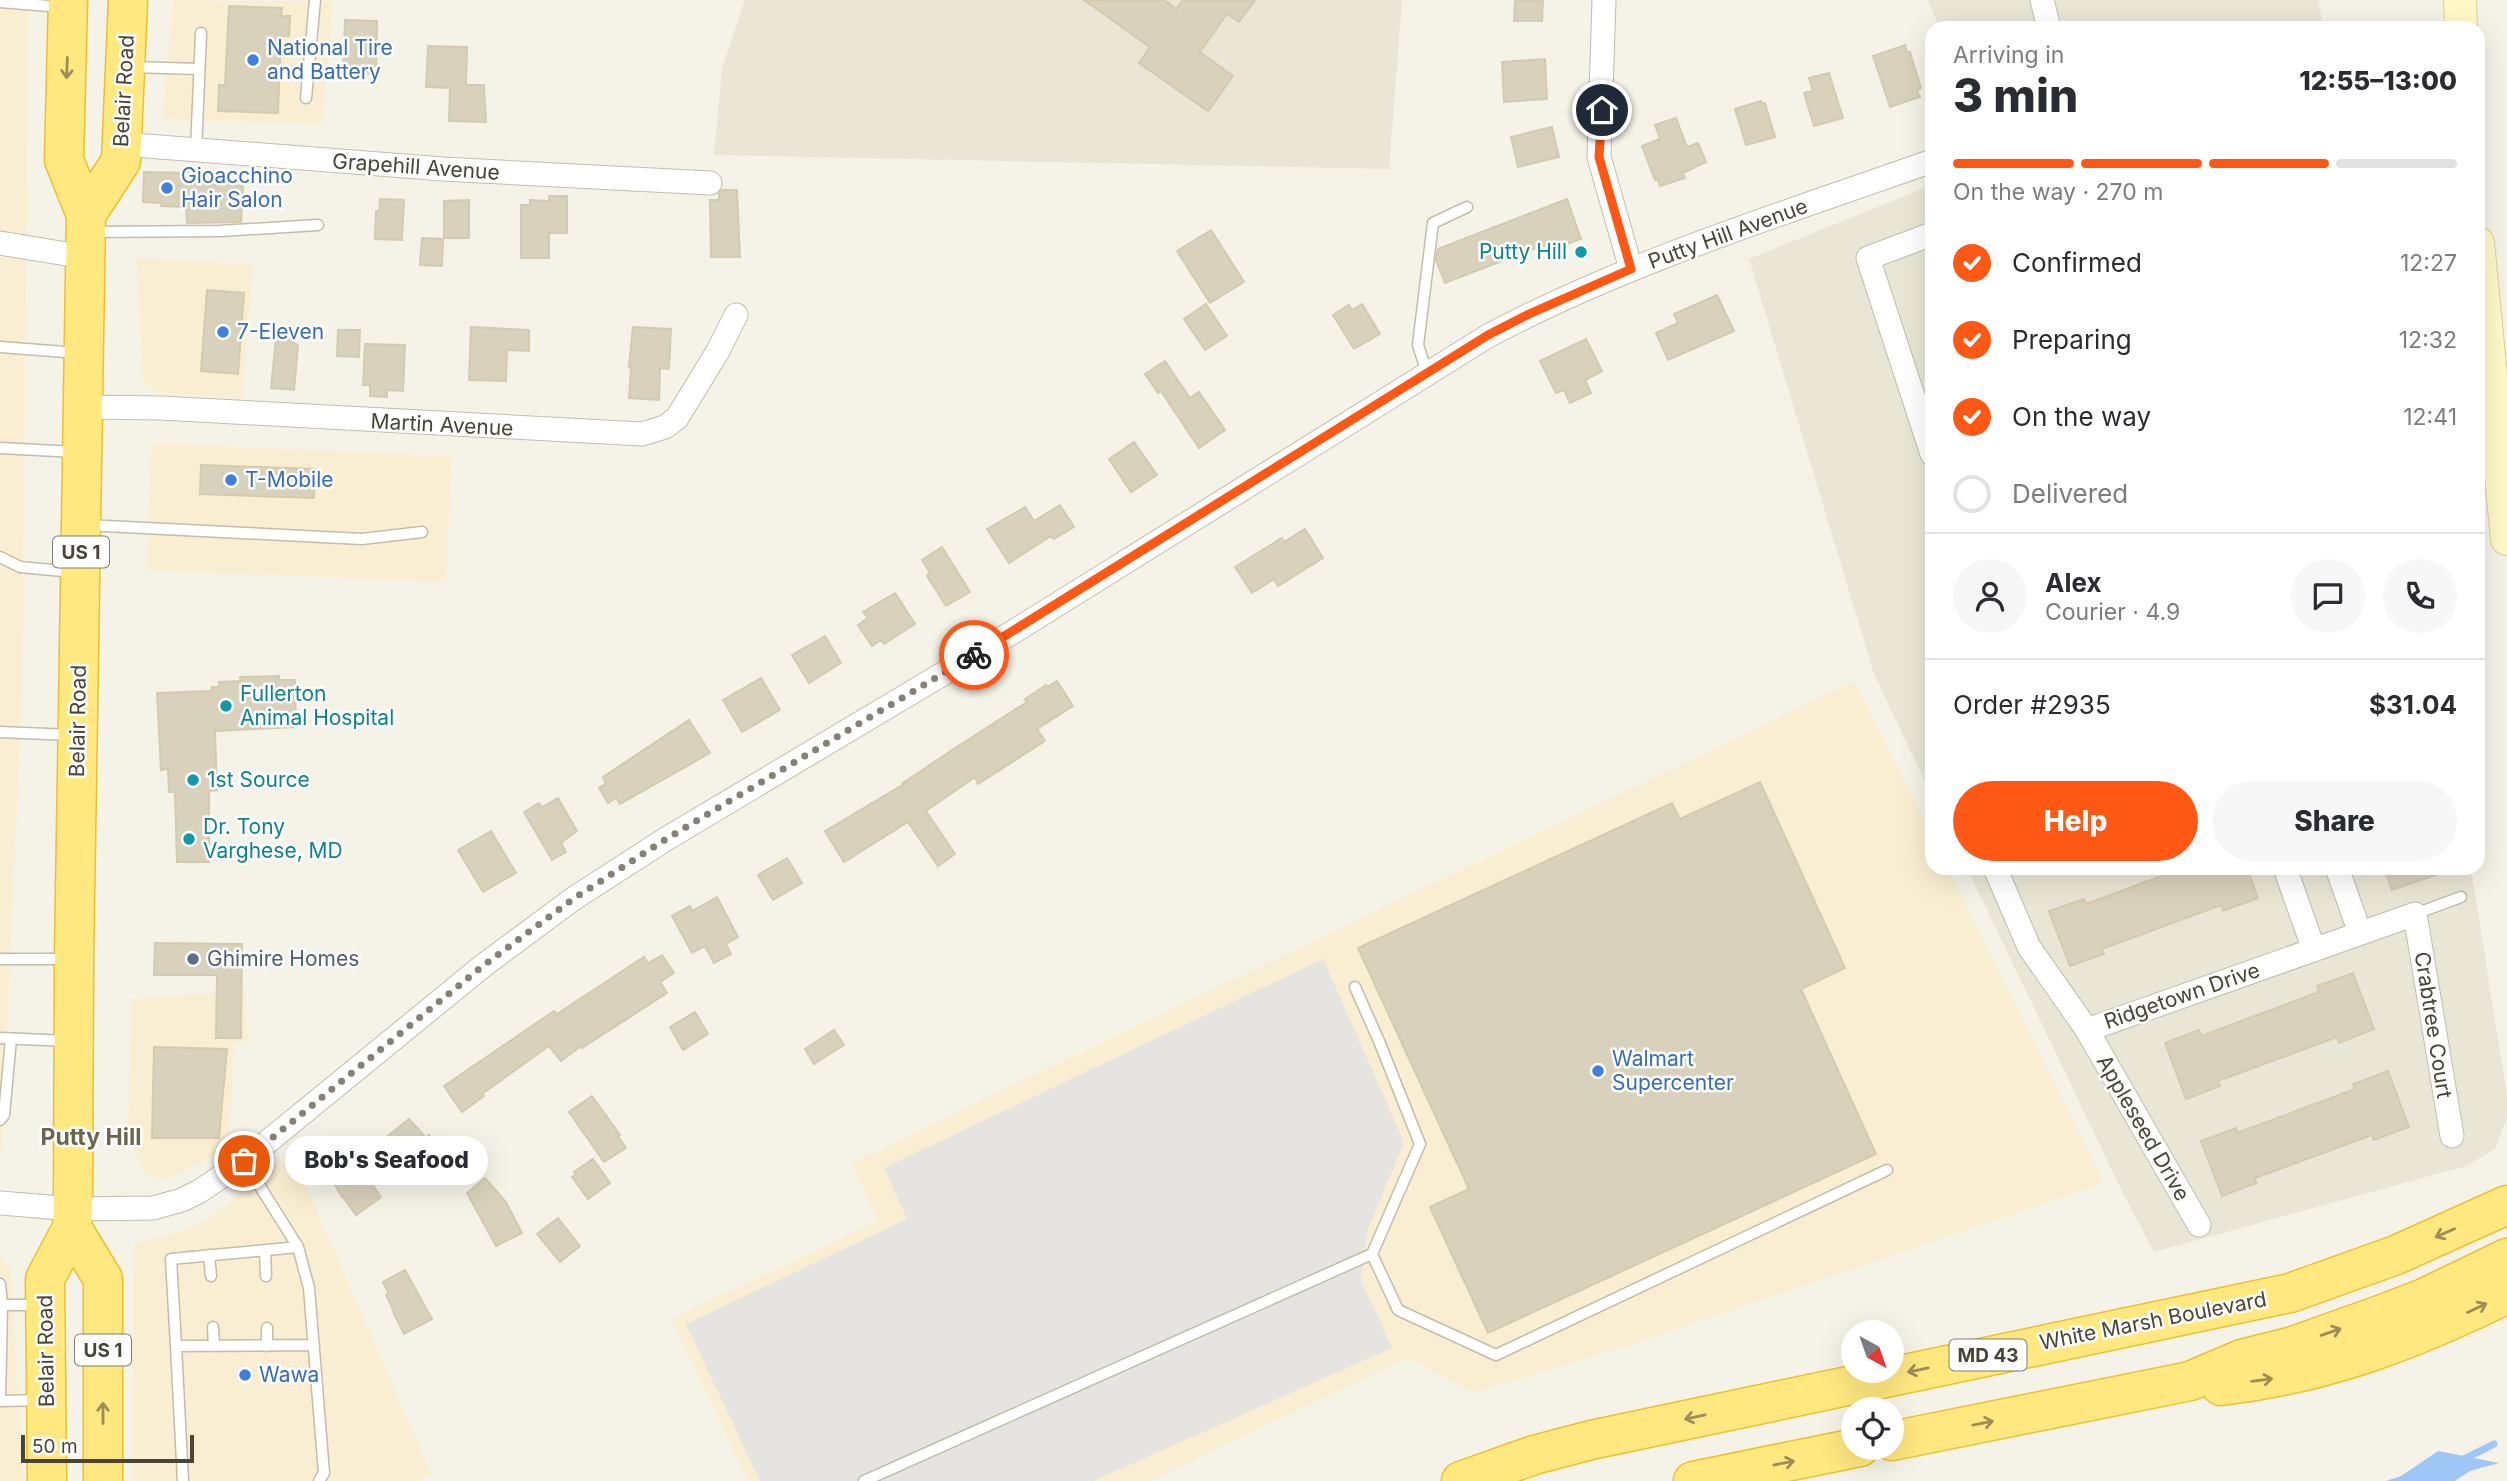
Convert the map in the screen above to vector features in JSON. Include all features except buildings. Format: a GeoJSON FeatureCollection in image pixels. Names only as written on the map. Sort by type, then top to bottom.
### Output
{"type":"FeatureCollection","features":[{"type":"Feature","properties":{"kind":"highway","name":"Belair Road"},"geometry":{"type":"LineString","coordinates":[[86,234],[121,161],[128,0]]}},
{"type":"Feature","properties":{"kind":"highway","name":"Belair Road"},"geometry":{"type":"LineString","coordinates":[[47,1481],[45,1279],[73,1219],[74,959],[86,234],[64,160],[68,4]]}},
{"type":"Feature","properties":{"kind":"highway","name":"White Marsh Boulevard"},"geometry":{"type":"LineString","coordinates":[[1461,1481],[1534,1455],[1591,1440],[2290,1293],[2396,1255],[2507,1205]]}},
{"type":"Feature","properties":{"kind":"highway","name":"US 1"},"geometry":{"type":"LineString","coordinates":[[73,1219],[103,1279],[103,1481]]}},
{"type":"Feature","properties":{"kind":"highway"},"geometry":{"type":"LineString","coordinates":[[1904,1439],[2190,1381],[2242,1359],[2290,1347],[2424,1298],[2507,1258]]}},
{"type":"Feature","properties":{"kind":"highway"},"geometry":{"type":"LineString","coordinates":[[2146,1390],[2245,1383],[2319,1369],[2408,1338],[2507,1294]]}},
{"type":"Feature","properties":{"kind":"highway"},"geometry":{"type":"LineString","coordinates":[[1693,1481],[1841,1451]]}},
{"type":"Feature","properties":{"kind":"main road"},"geometry":{"type":"LineString","coordinates":[[2459,0],[2460,21]]}},
{"type":"Feature","properties":{"kind":"main road"},"geometry":{"type":"LineString","coordinates":[[2485,314],[2507,539]]}},
{"type":"Feature","properties":{"kind":"street"},"geometry":{"type":"LineString","coordinates":[[1605,0],[1599,157],[1631,269]]}},
{"type":"Feature","properties":{"kind":"street"},"geometry":{"type":"LineString","coordinates":[[2042,0],[2047,21]]}},
{"type":"Feature","properties":{"kind":"street","name":"Grapehill Avenue"},"geometry":{"type":"LineString","coordinates":[[121,145],[443,169],[710,184]]}},
{"type":"Feature","properties":{"kind":"street","name":"Putty Hill Avenue"},"geometry":{"type":"LineString","coordinates":[[0,1203],[73,1219],[153,1208],[200,1191],[244,1161],[484,965],[593,886],[666,839],[1013,632],[1488,335],[1631,269],[1925,164]]}},
{"type":"Feature","properties":{"kind":"street"},"geometry":{"type":"LineString","coordinates":[[0,243],[86,234]]}},
{"type":"Feature","properties":{"kind":"street"},"geometry":{"type":"LineString","coordinates":[[1925,237],[1868,258],[1925,433]]}},
{"type":"Feature","properties":{"kind":"street","name":"Martin Avenue"},"geometry":{"type":"LineString","coordinates":[[83,407],[161,408],[642,434],[665,426],[677,418],[718,351],[736,314]]}},
{"type":"Feature","properties":{"kind":"street","name":"Ridgetown Drive"},"geometry":{"type":"LineString","coordinates":[[1998,875],[2029,947],[2087,1030],[2415,914]]}},
{"type":"Feature","properties":{"kind":"street"},"geometry":{"type":"LineString","coordinates":[[2287,875],[2314,950]]}},
{"type":"Feature","properties":{"kind":"street"},"geometry":{"type":"LineString","coordinates":[[2339,875],[2360,933]]}},
{"type":"Feature","properties":{"kind":"street","name":"Crabtree Court"},"geometry":{"type":"LineString","coordinates":[[2415,914],[2452,1136]]}},
{"type":"Feature","properties":{"kind":"street","name":"Appleseed Drive"},"geometry":{"type":"LineString","coordinates":[[2087,1030],[2199,1225]]}},
{"type":"Feature","properties":{"kind":"lane"},"geometry":{"type":"LineString","coordinates":[[306,98],[315,0]]}},
{"type":"Feature","properties":{"kind":"lane"},"geometry":{"type":"LineString","coordinates":[[0,2],[68,4]]}},
{"type":"Feature","properties":{"kind":"lane"},"geometry":{"type":"LineString","coordinates":[[196,151],[201,33]]}},
{"type":"Feature","properties":{"kind":"lane"},"geometry":{"type":"LineString","coordinates":[[125,66],[199,69]]}},
{"type":"Feature","properties":{"kind":"lane"},"geometry":{"type":"LineString","coordinates":[[1427,373],[1418,345],[1433,223],[1467,207]]}},
{"type":"Feature","properties":{"kind":"lane"},"geometry":{"type":"LineString","coordinates":[[86,234],[220,231],[318,225]]}},
{"type":"Feature","properties":{"kind":"lane"},"geometry":{"type":"LineString","coordinates":[[0,347],[84,354]]}},
{"type":"Feature","properties":{"kind":"lane"},"geometry":{"type":"LineString","coordinates":[[0,448],[82,452]]}},
{"type":"Feature","properties":{"kind":"lane"},"geometry":{"type":"LineString","coordinates":[[82,525],[362,539],[422,532]]}},
{"type":"Feature","properties":{"kind":"lane"},"geometry":{"type":"LineString","coordinates":[[0,557],[20,567],[81,572]]}},
{"type":"Feature","properties":{"kind":"lane"},"geometry":{"type":"LineString","coordinates":[[0,732],[78,736]]}},
{"type":"Feature","properties":{"kind":"lane"},"geometry":{"type":"LineString","coordinates":[[2415,914],[2461,897]]}},
{"type":"Feature","properties":{"kind":"lane"},"geometry":{"type":"LineString","coordinates":[[0,959],[74,959]]}},
{"type":"Feature","properties":{"kind":"lane"},"geometry":{"type":"LineString","coordinates":[[864,1481],[1372,1254],[1420,1144],[1380,1041],[1355,987]]}},
{"type":"Feature","properties":{"kind":"lane"},"geometry":{"type":"LineString","coordinates":[[0,1119],[4,1115],[5,1039],[74,1042]]}},
{"type":"Feature","properties":{"kind":"lane"},"geometry":{"type":"LineString","coordinates":[[244,1161],[298,1247],[309,1288],[324,1473],[319,1481]]}},
{"type":"Feature","properties":{"kind":"lane"},"geometry":{"type":"LineString","coordinates":[[1372,1254],[1398,1310],[1496,1355],[1887,1171]]}},
{"type":"Feature","properties":{"kind":"lane"},"geometry":{"type":"LineString","coordinates":[[183,1481],[172,1259],[298,1247]]}},
{"type":"Feature","properties":{"kind":"lane"},"geometry":{"type":"LineString","coordinates":[[265,1250],[266,1276]]}},
{"type":"Feature","properties":{"kind":"lane"},"geometry":{"type":"LineString","coordinates":[[209,1255],[211,1276]]}},
{"type":"Feature","properties":{"kind":"lane"},"geometry":{"type":"LineString","coordinates":[[0,1284],[0,1401],[47,1400]]}},
{"type":"Feature","properties":{"kind":"lane"},"geometry":{"type":"LineString","coordinates":[[1,1305],[45,1305]]}},
{"type":"Feature","properties":{"kind":"lane"},"geometry":{"type":"LineString","coordinates":[[213,1327],[214,1346]]}},
{"type":"Feature","properties":{"kind":"lane"},"geometry":{"type":"LineString","coordinates":[[267,1328],[267,1346]]}},
{"type":"Feature","properties":{"kind":"lane"},"geometry":{"type":"LineString","coordinates":[[176,1346],[314,1346]]}},
{"type":"Feature","properties":{"kind":"shaded area"},"geometry":{"type":"Polygon","coordinates":[[[0,0],[29,0],[22,696],[0,1151],[0,0]]]}},
{"type":"Feature","properties":{"kind":"shaded area"},"geometry":{"type":"Polygon","coordinates":[[[173,0],[333,2],[323,124],[162,119],[173,0]]]}},
{"type":"Feature","properties":{"kind":"shaded area"},"geometry":{"type":"Polygon","coordinates":[[[745,0],[1402,0],[1389,169],[714,155],[722,69],[745,0]]]}},
{"type":"Feature","properties":{"kind":"shaded area"},"geometry":{"type":"Polygon","coordinates":[[[1928,0],[2319,0],[2322,21],[1936,21],[1928,0]]]}},
{"type":"Feature","properties":{"kind":"shaded area"},"geometry":{"type":"Polygon","coordinates":[[[1925,188],[1925,781],[1874,674],[1749,259],[1925,188]]]}},
{"type":"Feature","properties":{"kind":"shaded area"},"geometry":{"type":"Polygon","coordinates":[[[136,258],[254,264],[242,399],[157,392],[143,381],[136,258]]]}},
{"type":"Feature","properties":{"kind":"shaded area"},"geometry":{"type":"Polygon","coordinates":[[[151,443],[452,456],[446,582],[146,570],[151,443]]]}},
{"type":"Feature","properties":{"kind":"shaded area"},"geometry":{"type":"Polygon","coordinates":[[[1855,681],[1925,822],[1925,875],[1951,875],[2104,1183],[1631,1345],[1474,1393],[1407,1358],[1150,1481],[748,1481],[671,1319],[878,1221],[851,1163],[1855,681]]]}},
{"type":"Feature","properties":{"kind":"shaded area"},"geometry":{"type":"Polygon","coordinates":[[[1970,875],[2472,875],[2507,1096],[2507,1117],[2495,1149],[2466,1166],[2154,1252],[1970,875]]]}},
{"type":"Feature","properties":{"kind":"shaded area"},"geometry":{"type":"Polygon","coordinates":[[[1323,959],[1404,1142],[1367,1232],[1361,1280],[1392,1348],[1093,1481],[760,1481],[686,1324],[907,1219],[884,1168],[1323,959]]]}},
{"type":"Feature","properties":{"kind":"shaded area"},"geometry":{"type":"Polygon","coordinates":[[[246,991],[248,1041],[234,1043],[229,1143],[206,1160],[168,1179],[151,1177],[143,1171],[135,1155],[128,1130],[131,999],[246,991]]]}},
{"type":"Feature","properties":{"kind":"shaded area"},"geometry":{"type":"Polygon","coordinates":[[[291,1151],[432,1475],[418,1481],[132,1481],[133,1244],[180,1232],[212,1217],[291,1151]]]}},
{"type":"Feature","properties":{"kind":"shaded area"},"geometry":{"type":"Polygon","coordinates":[[[0,1256],[11,1269],[23,1481],[0,1481],[0,1256]]]}},
{"type":"Feature","properties":{"kind":"water"},"geometry":{"type":"Polygon","coordinates":[[[2438,1451],[2499,1463],[2470,1471],[2455,1481],[2386,1481],[2401,1476],[2438,1451]]]}},
{"type":"Feature","properties":{"kind":"waterway"},"geometry":{"type":"LineString","coordinates":[[2460,1461],[2494,1444]]}},
{"type":"Feature","properties":{"kind":"way so far"},"geometry":{"type":"LineString","coordinates":[[244,1161],[484,965],[573,899],[666,839],[974,655]]}},
{"type":"Feature","properties":{"kind":"place","name":"National Tire and Battery"},"geometry":{"type":"Point","coordinates":[253,60]}},
{"type":"Feature","properties":{"kind":"place","name":"Gioacchino Hair Salon"},"geometry":{"type":"Point","coordinates":[167,188]}},
{"type":"Feature","properties":{"kind":"place","name":"Putty Hill"},"geometry":{"type":"Point","coordinates":[1581,252]}},
{"type":"Feature","properties":{"kind":"place","name":"7-Eleven"},"geometry":{"type":"Point","coordinates":[223,332]}},
{"type":"Feature","properties":{"kind":"place","name":"T-Mobile"},"geometry":{"type":"Point","coordinates":[231,480]}},
{"type":"Feature","properties":{"kind":"place","name":"Fullerton Animal Hospital"},"geometry":{"type":"Point","coordinates":[226,706]}},
{"type":"Feature","properties":{"kind":"place","name":"1st Source"},"geometry":{"type":"Point","coordinates":[193,780]}},
{"type":"Feature","properties":{"kind":"place","name":"Dr. Tony Varghese, MD"},"geometry":{"type":"Point","coordinates":[189,839]}},
{"type":"Feature","properties":{"kind":"place","name":"Ghimire Homes"},"geometry":{"type":"Point","coordinates":[193,959]}},
{"type":"Feature","properties":{"kind":"place","name":"Walmart Supercenter"},"geometry":{"type":"Point","coordinates":[1598,1071]}},
{"type":"Feature","properties":{"kind":"place","name":"Bob's Seafood"},"geometry":{"type":"Point","coordinates":[244,1161]}},
{"type":"Feature","properties":{"kind":"place","name":"Wawa"},"geometry":{"type":"Point","coordinates":[245,1375]}},
{"type":"Feature","properties":{"kind":"district","name":"Putty Hill"},"geometry":{"type":"Point","coordinates":[91,1137]}},
{"type":"Feature","properties":{"kind":"route"},"geometry":{"type":"LineString","coordinates":[[974,655],[1488,335],[1631,269],[1599,157],[1602,110]]}}]}
